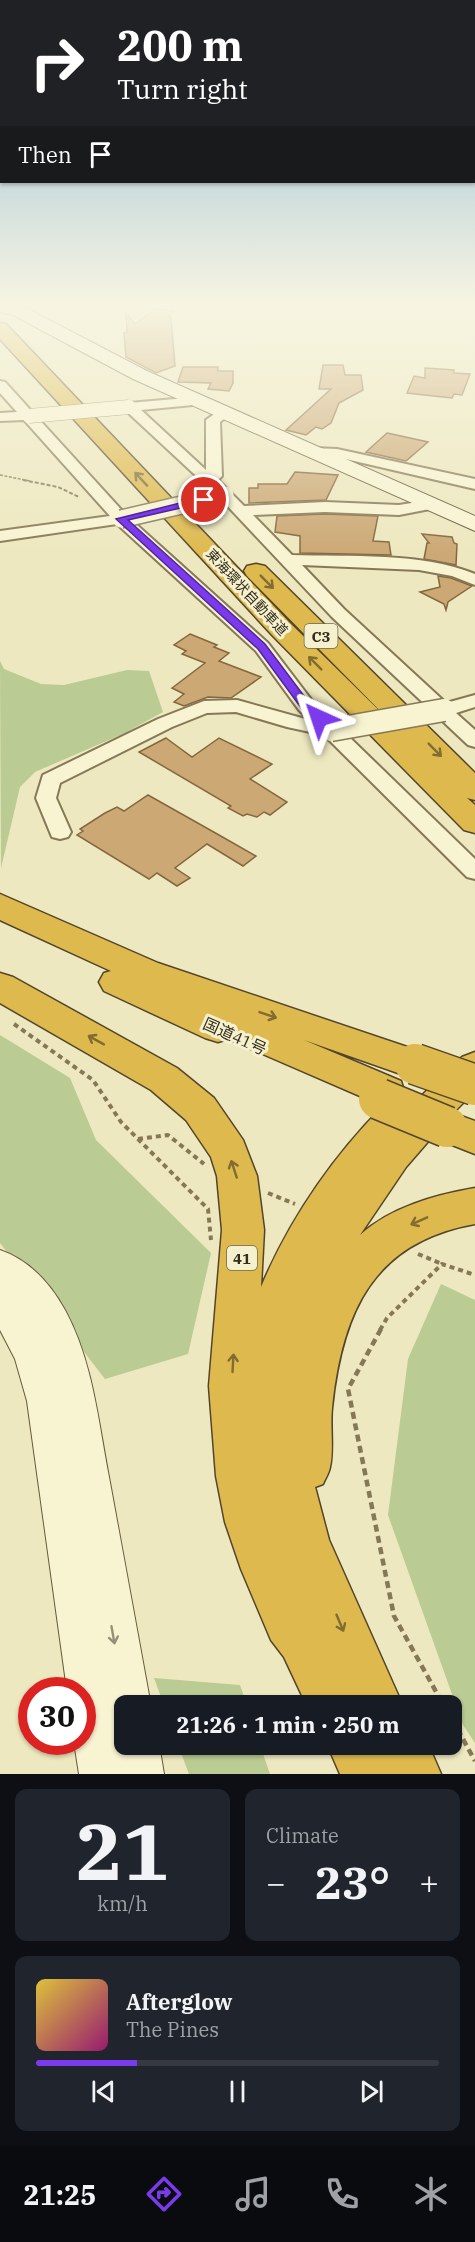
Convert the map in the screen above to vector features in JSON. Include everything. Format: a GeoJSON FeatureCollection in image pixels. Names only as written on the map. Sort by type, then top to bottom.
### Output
{"type":"FeatureCollection","features":[{"type":"Feature","properties":{"kind":"highway","name":"東海環状自動車道"},"geometry":{"type":"LineString","coordinates":[[69,390],[281,629],[475,824]]}},
{"type":"Feature","properties":{"kind":"highway","name":"東海環状自動車道"},"geometry":{"type":"LineString","coordinates":[[77,390],[475,790]]}},
{"type":"Feature","properties":{"kind":"highway"},"geometry":{"type":"LineString","coordinates":[[0,906],[157,976],[475,1085]]}},
{"type":"Feature","properties":{"kind":"highway","name":"国道41号"},"geometry":{"type":"LineString","coordinates":[[0,914],[180,1002],[383,1095]]}},
{"type":"Feature","properties":{"kind":"highway","name":"国道41号"},"geometry":{"type":"LineString","coordinates":[[0,924],[88,969],[463,1128]]}},
{"type":"Feature","properties":{"kind":"highway","name":"41"},"geometry":{"type":"LineString","coordinates":[[5,1003],[164,1079],[200,1109],[229,1152],[237,1176],[243,1230],[232,1386],[240,1476],[250,1522],[267,1569],[290,1621],[303,1638]]}},
{"type":"Feature","properties":{"kind":"highway","name":"41"},"geometry":{"type":"LineString","coordinates":[[331,1695],[303,1638],[274,1538],[261,1475],[256,1416],[259,1373],[268,1330],[284,1284],[315,1223],[344,1177],[395,1117],[475,1044]]}},
{"type":"Feature","properties":{"kind":"highway"},"geometry":{"type":"LineString","coordinates":[[371,1695],[318,1571],[310,1560],[297,1516],[284,1443],[283,1410],[287,1375],[302,1310],[327,1251],[355,1204],[383,1166],[434,1107],[475,1067]]}},
{"type":"Feature","properties":{"kind":"highway"},"geometry":{"type":"LineString","coordinates":[[318,1571],[306,1485],[307,1415],[323,1337],[337,1304],[348,1280],[364,1258],[383,1240],[427,1217],[475,1206]]}},
{"type":"Feature","properties":{"kind":"highway"},"geometry":{"type":"LineString","coordinates":[[360,1755],[370,1774]]}},
{"type":"Feature","properties":{"kind":"highway"},"geometry":{"type":"LineString","coordinates":[[403,1755],[413,1774]]}},
{"type":"Feature","properties":{"kind":"street"},"geometry":{"type":"LineString","coordinates":[[4,390],[115,513],[262,647],[306,706],[475,872]]}},
{"type":"Feature","properties":{"kind":"street"},"geometry":{"type":"LineString","coordinates":[[173,390],[475,524]]}},
{"type":"Feature","properties":{"kind":"street"},"geometry":{"type":"LineString","coordinates":[[0,417],[198,401]]}},
{"type":"Feature","properties":{"kind":"street"},"geometry":{"type":"LineString","coordinates":[[129,407],[225,495],[338,613],[475,741]]}},
{"type":"Feature","properties":{"kind":"street"},"geometry":{"type":"LineString","coordinates":[[209,481],[214,476],[213,420],[225,413]]}},
{"type":"Feature","properties":{"kind":"street"},"geometry":{"type":"LineString","coordinates":[[314,452],[337,453],[475,484]]}},
{"type":"Feature","properties":{"kind":"street"},"geometry":{"type":"LineString","coordinates":[[0,536],[115,513],[225,495]]}},
{"type":"Feature","properties":{"kind":"street"},"geometry":{"type":"LineString","coordinates":[[240,511],[314,507],[399,510],[430,504]]}},
{"type":"Feature","properties":{"kind":"street"},"geometry":{"type":"LineString","coordinates":[[288,560],[419,565],[456,572],[475,580]]}},
{"type":"Feature","properties":{"kind":"street"},"geometry":{"type":"LineString","coordinates":[[60,832],[46,798],[50,780],[165,723],[204,707],[237,706],[294,723],[331,730],[444,710],[475,701]]}},
{"type":"Feature","properties":{"kind":"street"},"geometry":{"type":"LineString","coordinates":[[0,1268],[31,1294],[41,1308],[59,1342],[67,1368],[123,1695]]}},
{"type":"Feature","properties":{"kind":"street"},"geometry":{"type":"LineString","coordinates":[[0,1299],[19,1323],[32,1346],[49,1401],[106,1774]]}},
{"type":"Feature","properties":{"kind":"street"},"geometry":{"type":"LineString","coordinates":[[134,1755],[137,1774]]}},
{"type":"Feature","properties":{"kind":"path"},"geometry":{"type":"LineString","coordinates":[[0,475],[58,487],[115,513]]}},
{"type":"Feature","properties":{"kind":"path"},"geometry":{"type":"LineString","coordinates":[[5,1003],[93,1080],[121,1122],[208,1209],[211,1241]]}},
{"type":"Feature","properties":{"kind":"path"},"geometry":{"type":"LineString","coordinates":[[138,1139],[168,1135],[210,1169]]}},
{"type":"Feature","properties":{"kind":"path"},"geometry":{"type":"LineString","coordinates":[[263,1191],[296,1204]]}},
{"type":"Feature","properties":{"kind":"path"},"geometry":{"type":"LineString","coordinates":[[410,1251],[475,1275]]}},
{"type":"Feature","properties":{"kind":"path"},"geometry":{"type":"LineString","coordinates":[[438,1695],[394,1616],[348,1389],[387,1318],[442,1264]]}},
{"type":"Feature","properties":{"kind":"path"},"geometry":{"type":"LineString","coordinates":[[462,1737],[475,1761]]}},
{"type":"Feature","properties":{"kind":"green space"},"geometry":{"type":"Polygon","coordinates":[[[0,661],[4,669],[41,684],[64,685],[127,670],[149,671],[163,712],[125,733],[35,772],[20,787],[1,868],[0,661]]]}},
{"type":"Feature","properties":{"kind":"green space"},"geometry":{"type":"Polygon","coordinates":[[[0,1035],[70,1078],[96,1140],[211,1253],[188,1354],[105,1379],[0,1243],[0,1035]]]}},
{"type":"Feature","properties":{"kind":"green space"},"geometry":{"type":"Polygon","coordinates":[[[441,1284],[475,1300],[475,1743],[462,1722],[462,1695],[452,1695],[388,1515],[408,1359],[441,1284]]]}},
{"type":"Feature","properties":{"kind":"green space"},"geometry":{"type":"Polygon","coordinates":[[[154,1678],[240,1685],[244,1695],[160,1695],[154,1678]]]}},
{"type":"Feature","properties":{"kind":"green space"},"geometry":{"type":"Polygon","coordinates":[[[182,1755],[263,1755],[270,1774],[189,1774],[182,1755]]]}},
{"type":"Feature","properties":{"kind":"building"},"geometry":{"type":"Polygon","coordinates":[[[330,390],[363,390],[339,403],[331,423],[322,429],[316,427],[306,435],[286,430],[330,390]]]}},
{"type":"Feature","properties":{"kind":"building"},"geometry":{"type":"Polygon","coordinates":[[[408,390],[464,390],[462,395],[454,394],[452,398],[407,393],[408,390]]]}},
{"type":"Feature","properties":{"kind":"building"},"geometry":{"type":"Polygon","coordinates":[[[387,433],[428,442],[406,461],[366,452],[387,433]]]}},
{"type":"Feature","properties":{"kind":"building"},"geometry":{"type":"Polygon","coordinates":[[[295,472],[338,475],[326,500],[249,503],[249,488],[258,488],[258,484],[287,484],[295,472]]]}},
{"type":"Feature","properties":{"kind":"building"},"geometry":{"type":"Polygon","coordinates":[[[325,514],[378,516],[373,541],[389,542],[391,555],[300,553],[300,536],[275,532],[277,516],[325,514]]]}},
{"type":"Feature","properties":{"kind":"building"},"geometry":{"type":"Polygon","coordinates":[[[422,534],[452,537],[454,543],[457,544],[456,565],[424,559],[427,543],[429,543],[422,534]]]}},
{"type":"Feature","properties":{"kind":"building"},"geometry":{"type":"Polygon","coordinates":[[[438,576],[472,586],[448,602],[446,610],[444,604],[420,592],[440,587],[438,576]]]}},
{"type":"Feature","properties":{"kind":"building"},"geometry":{"type":"Polygon","coordinates":[[[190,634],[217,645],[214,647],[229,653],[219,661],[261,677],[231,698],[208,697],[184,706],[174,702],[184,694],[172,688],[205,663],[182,654],[186,651],[174,645],[190,634]]]}},
{"type":"Feature","properties":{"kind":"building"},"geometry":{"type":"Polygon","coordinates":[[[166,738],[192,757],[219,738],[272,764],[250,779],[287,802],[270,815],[264,812],[257,817],[247,814],[243,816],[228,808],[231,806],[139,752],[166,738]]]}},
{"type":"Feature","properties":{"kind":"building"},"geometry":{"type":"Polygon","coordinates":[[[148,795],[256,856],[243,866],[207,844],[175,868],[190,878],[177,886],[157,873],[149,879],[77,835],[83,831],[80,829],[105,813],[117,807],[124,811],[148,795]]]}},
{"type":"Feature","properties":{"kind":"route"},"geometry":{"type":"LineString","coordinates":[[204,500],[121,519],[262,647],[306,706],[319,718]]}}]}
